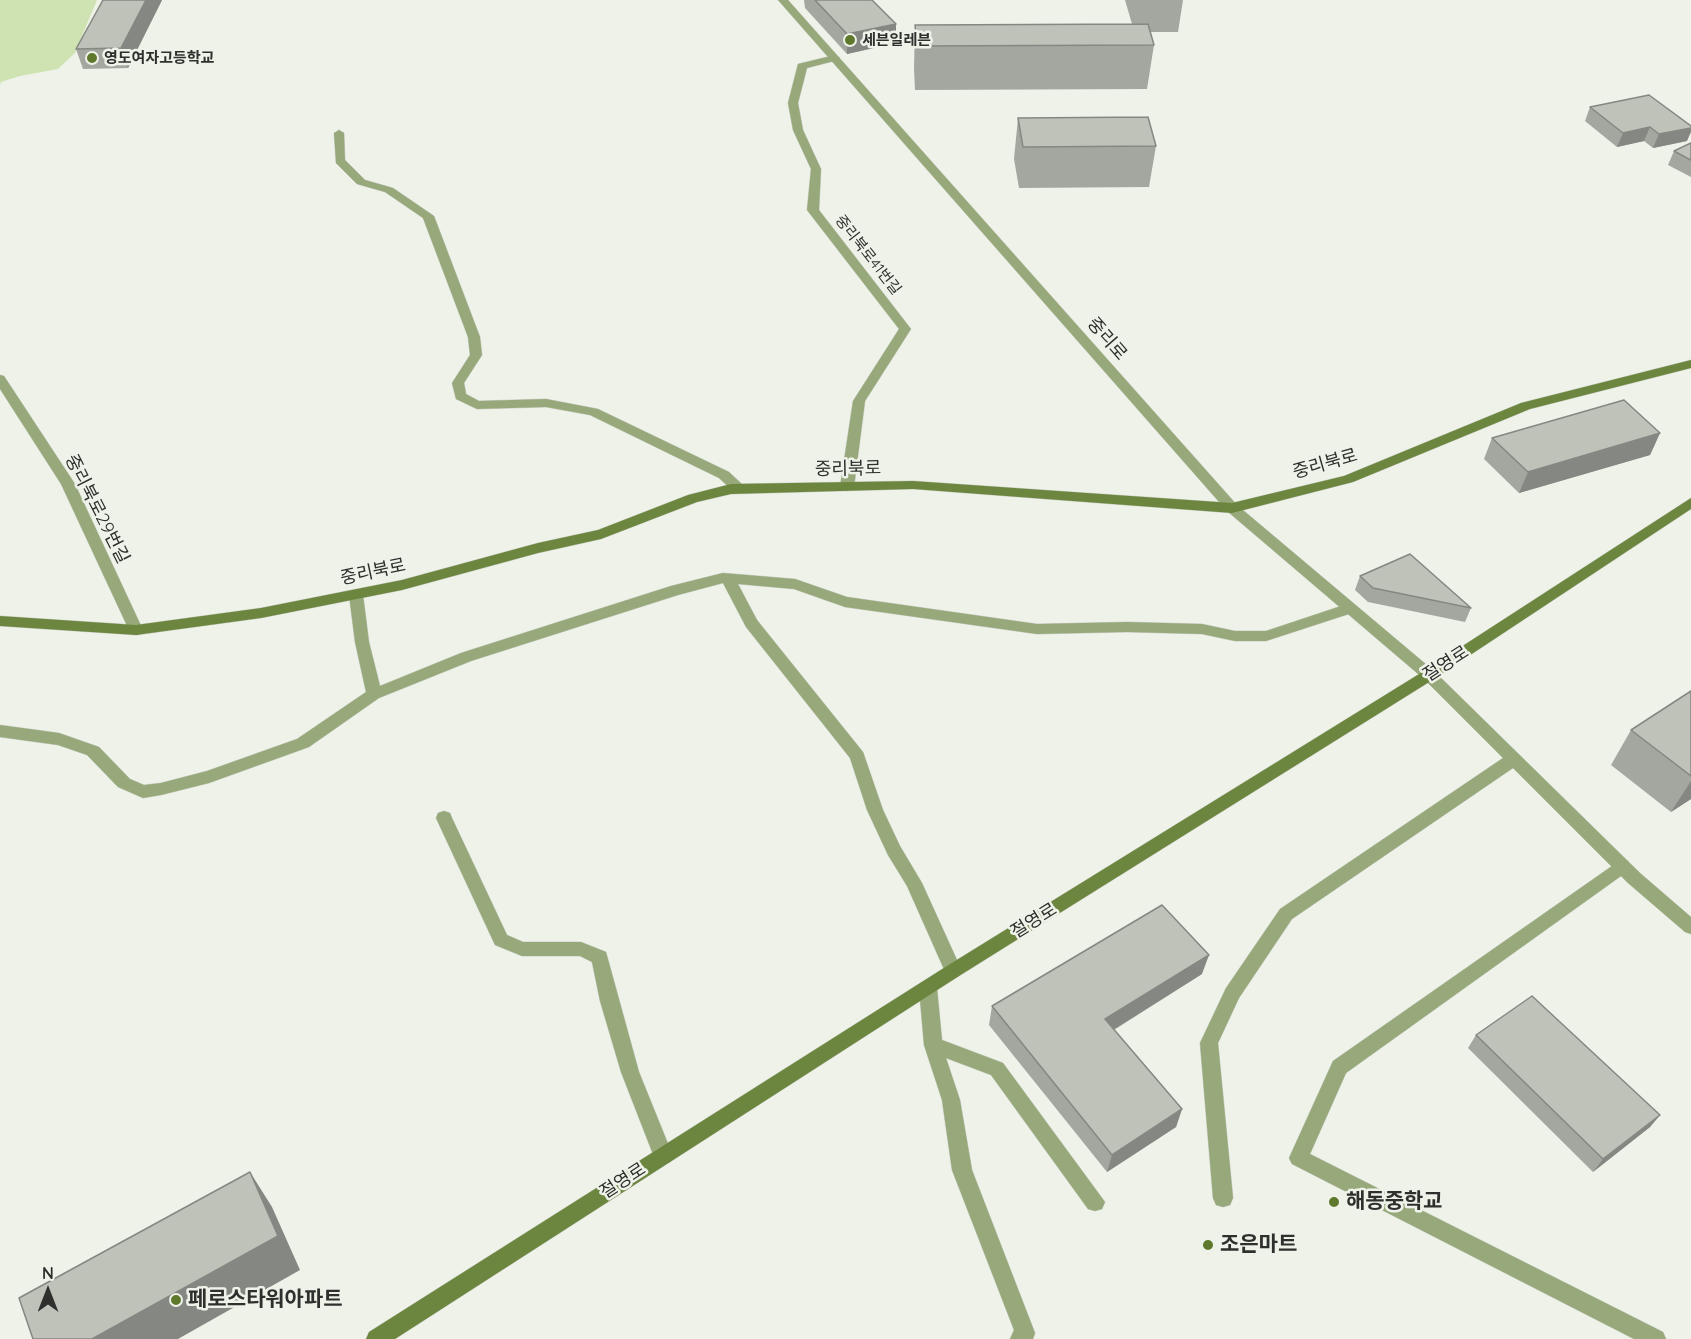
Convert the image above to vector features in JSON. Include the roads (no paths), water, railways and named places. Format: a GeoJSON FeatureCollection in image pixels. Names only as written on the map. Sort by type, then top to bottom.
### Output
{"type":"FeatureCollection","features":[{"type":"Feature","properties":{"kind":"main road","name":"중리북로"},"geometry":{"type":"LineString","coordinates":[[0,621],[136,630],[261,613],[402,585],[538,548],[601,534],[693,498],[739,489],[914,485],[1232,508],[1348,479],[1526,406],[1691,364]]}},
{"type":"Feature","properties":{"kind":"main road","name":"절영로"},"geometry":{"type":"LineString","coordinates":[[376,1339],[953,971],[1429,675],[1691,503]]}},
{"type":"Feature","properties":{"kind":"street","name":"중리로"},"geometry":{"type":"LineString","coordinates":[[783,0],[1232,508],[1429,675],[1622,866],[1691,927]]}},
{"type":"Feature","properties":{"kind":"street","name":"중리북로41번길"},"geometry":{"type":"LineString","coordinates":[[835,58],[802,66],[793,103],[798,130],[816,169],[813,210],[905,329],[859,401],[847,487]]}},
{"type":"Feature","properties":{"kind":"street"},"geometry":{"type":"LineString","coordinates":[[339,133],[340,161],[361,182],[388,190],[428,216],[474,338],[476,354],[458,383],[460,396],[477,405],[546,403],[592,412],[724,475],[739,489]]}},
{"type":"Feature","properties":{"kind":"street","name":"중리북로29번길"},"geometry":{"type":"LineString","coordinates":[[0,379],[68,484],[136,630]]}},
{"type":"Feature","properties":{"kind":"street"},"geometry":{"type":"LineString","coordinates":[[728,579],[751,623],[857,756],[875,810],[894,850],[914,883],[953,971]]}},
{"type":"Feature","properties":{"kind":"street"},"geometry":{"type":"LineString","coordinates":[[0,731],[59,739],[93,751],[124,783],[143,792],[209,777],[303,743],[374,694],[466,657],[676,590],[728,579],[795,584],[846,602],[941,617],[1037,628],[1202,629],[1235,636],[1266,636],[1350,608]]}},
{"type":"Feature","properties":{"kind":"street"},"geometry":{"type":"LineString","coordinates":[[356,595],[362,642],[374,694]]}},
{"type":"Feature","properties":{"kind":"street"},"geometry":{"type":"LineString","coordinates":[[1223,1198],[1209,1043],[1232,993],[1286,914],[1513,760]]}},
{"type":"Feature","properties":{"kind":"street"},"geometry":{"type":"LineString","coordinates":[[444,818],[501,940],[522,949],[581,949],[600,957],[609,1001],[630,1072],[663,1156]]}},
{"type":"Feature","properties":{"kind":"street"},"geometry":{"type":"LineString","coordinates":[[1622,866],[1339,1067],[1299,1158],[1656,1339]]}},
{"type":"Feature","properties":{"kind":"street"},"geometry":{"type":"LineString","coordinates":[[928,987],[933,1045],[951,1100],[962,1170],[1025,1333],[1020,1339]]}},
{"type":"Feature","properties":{"kind":"street"},"geometry":{"type":"LineString","coordinates":[[933,1045],[997,1069],[1095,1202]]}},
{"type":"Feature","properties":{"kind":"place","name":"세븐일레븐"},"geometry":{"type":"Point","coordinates":[850,40]}},
{"type":"Feature","properties":{"kind":"place","name":"영도여자고등학교"},"geometry":{"type":"Point","coordinates":[92,58]}},
{"type":"Feature","properties":{"kind":"place","name":"해동중학교"},"geometry":{"type":"Point","coordinates":[1334,1202]}},
{"type":"Feature","properties":{"kind":"place","name":"조은마트"},"geometry":{"type":"Point","coordinates":[1208,1245]}},
{"type":"Feature","properties":{"kind":"place","name":"페로스타워아파트"},"geometry":{"type":"Point","coordinates":[176,1300]}}]}
